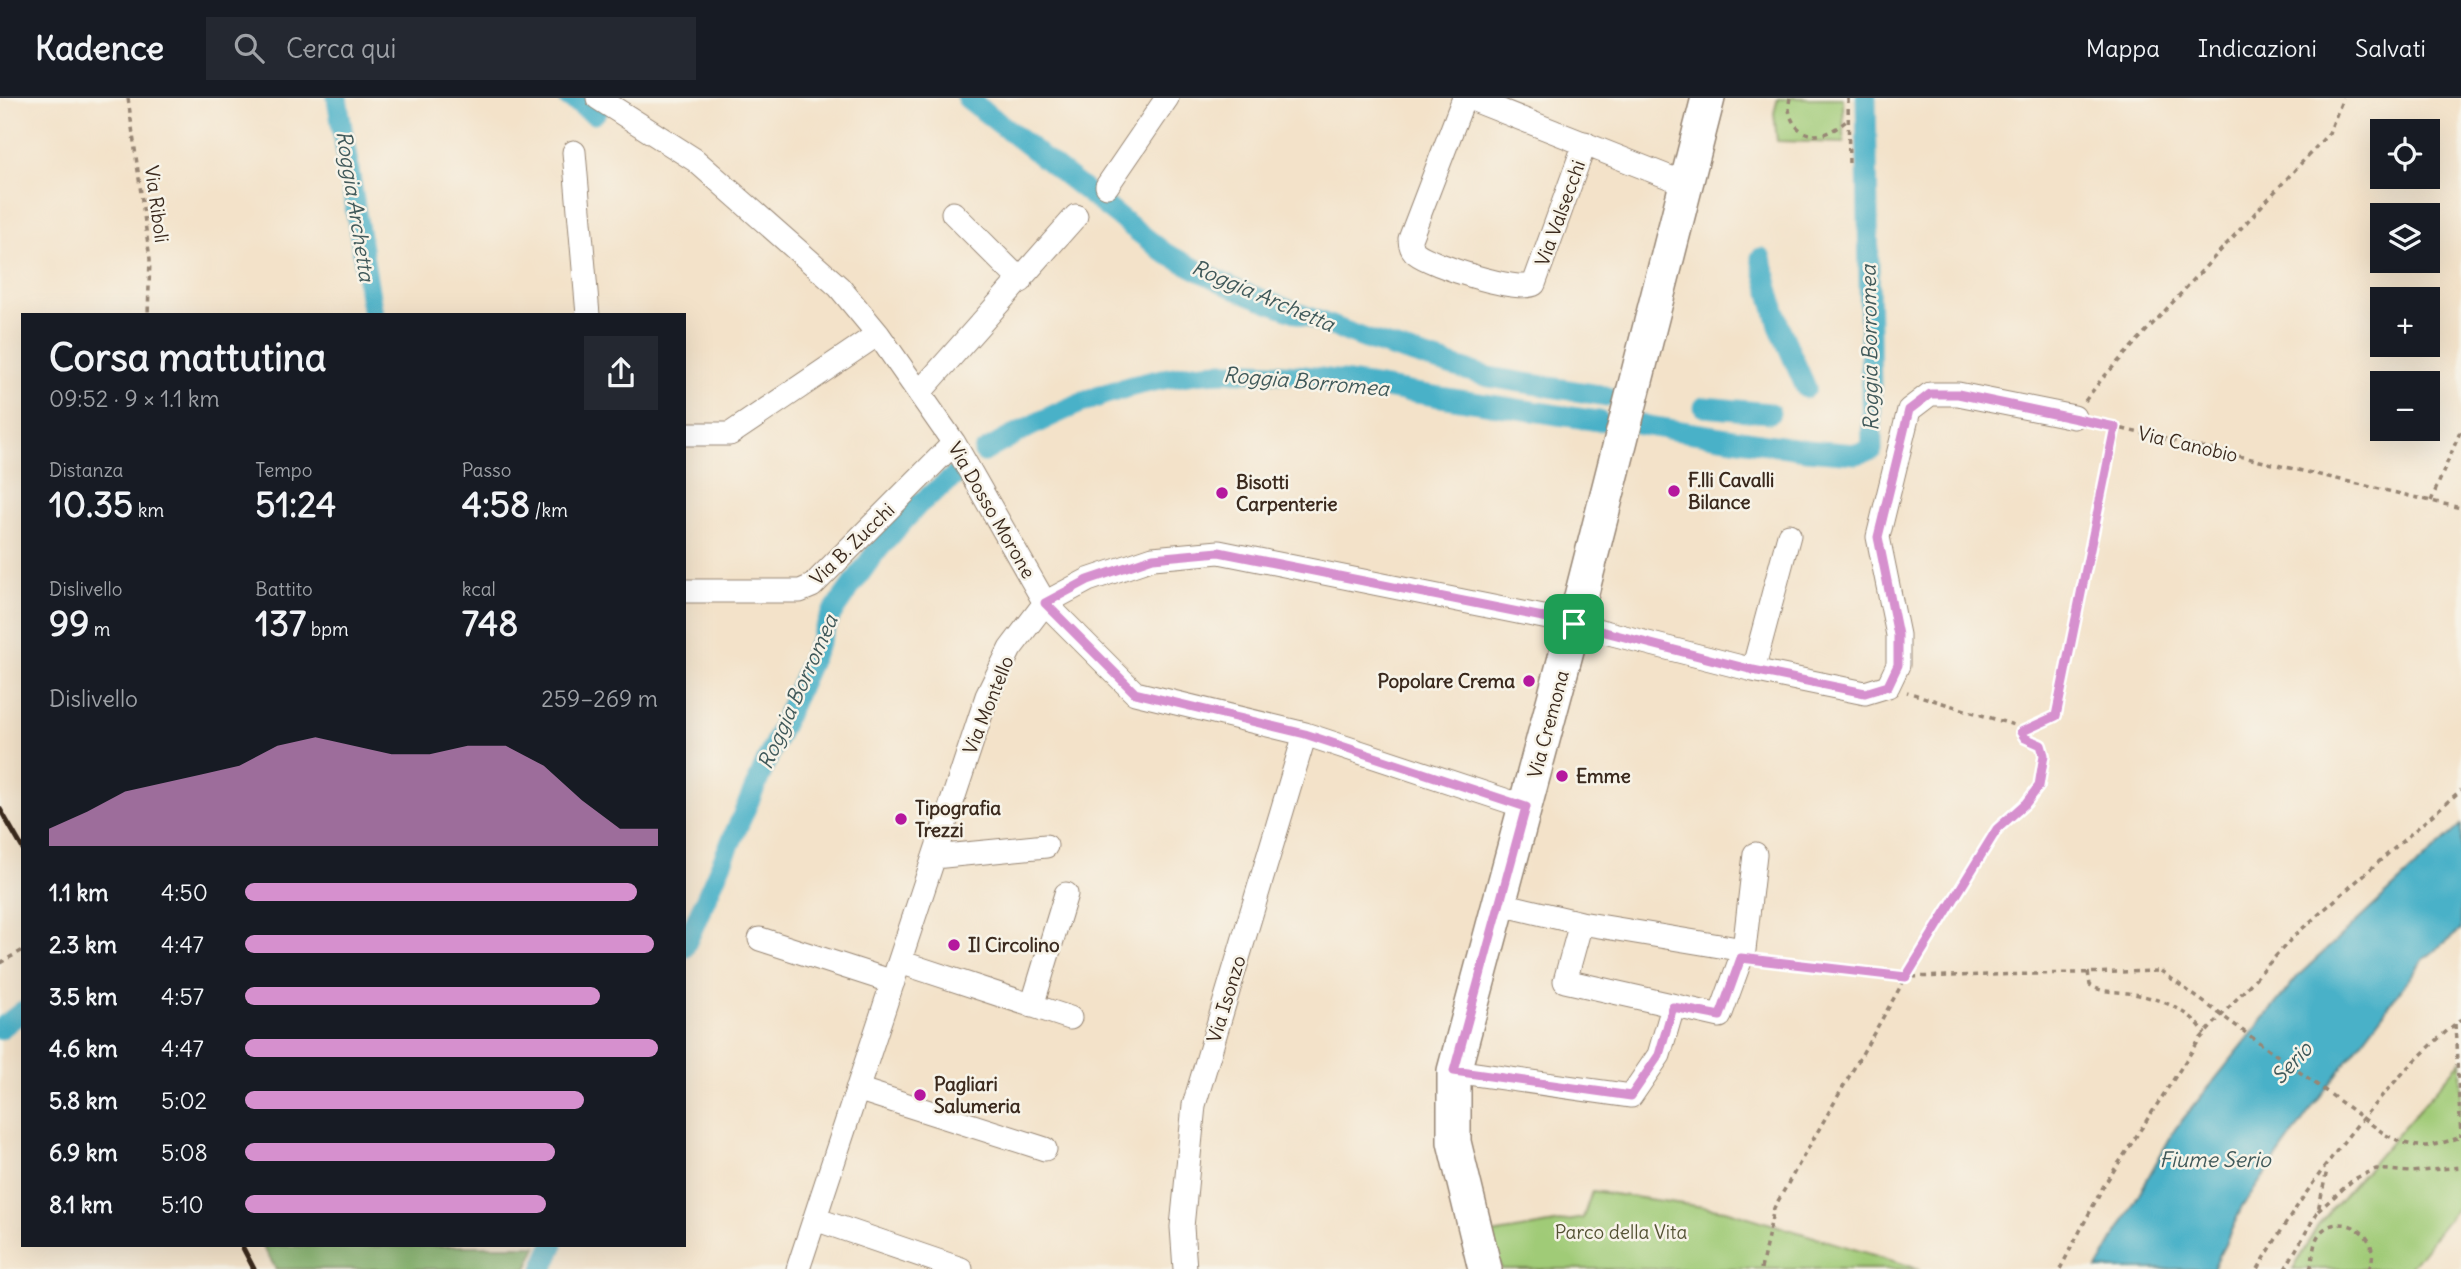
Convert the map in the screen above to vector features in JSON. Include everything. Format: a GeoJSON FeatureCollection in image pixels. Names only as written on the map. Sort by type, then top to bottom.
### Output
{"type":"FeatureCollection","features":[{"type":"Feature","properties":{"kind":"street"},"geometry":{"type":"LineString","coordinates":[[1107,186],[1167,98]]}},
{"type":"Feature","properties":{"kind":"street","name":"Via Valsecchi"},"geometry":{"type":"LineString","coordinates":[[1585,143],[1534,284],[1520,288],[1470,275],[1417,254],[1410,246],[1410,239],[1466,98],[1585,143],[1686,184]]}},
{"type":"Feature","properties":{"kind":"street","name":"Via Cremona"},"geometry":{"type":"LineString","coordinates":[[1485,1269],[1454,1142],[1454,1071],[1501,904],[1708,98]]}},
{"type":"Feature","properties":{"kind":"street","name":"Via Dosso Morone"},"geometry":{"type":"LineString","coordinates":[[603,101],[695,160],[743,199],[839,287],[878,334],[954,443],[1045,603],[1135,693],[1305,734],[1526,807]]}},
{"type":"Feature","properties":{"kind":"street"},"geometry":{"type":"LineString","coordinates":[[574,152],[588,313]]}},
{"type":"Feature","properties":{"kind":"street"},"geometry":{"type":"LineString","coordinates":[[953,213],[1021,281]]}},
{"type":"Feature","properties":{"kind":"street"},"geometry":{"type":"LineString","coordinates":[[920,392],[1076,216]]}},
{"type":"Feature","properties":{"kind":"street"},"geometry":{"type":"LineString","coordinates":[[686,434],[730,434],[878,334]]}},
{"type":"Feature","properties":{"kind":"street"},"geometry":{"type":"LineString","coordinates":[[1574,624],[1753,670],[1865,693],[1888,686],[1898,665],[1898,635],[1878,537],[1909,410],[1930,394],[1958,394],[2074,417]]}},
{"type":"Feature","properties":{"kind":"street","name":"Via B. Zucchi"},"geometry":{"type":"LineString","coordinates":[[686,591],[800,591],[812,586],[954,443]]}},
{"type":"Feature","properties":{"kind":"street"},"geometry":{"type":"LineString","coordinates":[[1753,670],[1789,535]]}},
{"type":"Feature","properties":{"kind":"street","name":"Via Montello"},"geometry":{"type":"LineString","coordinates":[[798,1269],[988,696],[1010,649],[1045,603],[1088,580],[1153,558],[1219,552],[1574,624]]}},
{"type":"Feature","properties":{"kind":"street","name":"Via Isonzo"},"geometry":{"type":"LineString","coordinates":[[1185,1269],[1182,1227],[1194,1105],[1305,734]]}},
{"type":"Feature","properties":{"kind":"street"},"geometry":{"type":"LineString","coordinates":[[934,857],[1046,846]]}},
{"type":"Feature","properties":{"kind":"street"},"geometry":{"type":"LineString","coordinates":[[1581,923],[1565,981],[1720,1016],[1742,954],[1755,854]]}},
{"type":"Feature","properties":{"kind":"street"},"geometry":{"type":"LineString","coordinates":[[1032,1006],[1066,894]]}},
{"type":"Feature","properties":{"kind":"street"},"geometry":{"type":"LineString","coordinates":[[1501,904],[1581,923],[1742,954]]}},
{"type":"Feature","properties":{"kind":"street"},"geometry":{"type":"LineString","coordinates":[[761,939],[1032,1006],[1070,1018]]}},
{"type":"Feature","properties":{"kind":"street"},"geometry":{"type":"LineString","coordinates":[[1454,1071],[1631,1096],[1659,1055],[1673,1007]]}},
{"type":"Feature","properties":{"kind":"street"},"geometry":{"type":"LineString","coordinates":[[857,1089],[1045,1149]]}},
{"type":"Feature","properties":{"kind":"street"},"geometry":{"type":"LineString","coordinates":[[815,1219],[961,1269]]}},
{"type":"Feature","properties":{"kind":"path","name":"Via Riboli"},"geometry":{"type":"LineString","coordinates":[[128,98],[150,259],[148,313]]}},
{"type":"Feature","properties":{"kind":"path"},"geometry":{"type":"LineString","coordinates":[[1790,98],[1787,111],[1791,121],[1807,133],[1828,133],[1848,120]]}},
{"type":"Feature","properties":{"kind":"path"},"geometry":{"type":"LineString","coordinates":[[1848,98],[1849,166]]}},
{"type":"Feature","properties":{"kind":"path"},"geometry":{"type":"LineString","coordinates":[[2074,417],[2101,380],[2329,133],[2343,98]]}},
{"type":"Feature","properties":{"kind":"path","name":"Via Canobio"},"geometry":{"type":"LineString","coordinates":[[2074,417],[2461,508]]}},
{"type":"Feature","properties":{"kind":"path"},"geometry":{"type":"LineString","coordinates":[[2021,732],[2056,716],[2115,427]]}},
{"type":"Feature","properties":{"kind":"path"},"geometry":{"type":"LineString","coordinates":[[2431,500],[2461,430]]}},
{"type":"Feature","properties":{"kind":"path"},"geometry":{"type":"LineString","coordinates":[[1761,1269],[1774,1208],[1906,977],[1997,829],[2026,803],[2039,786],[2044,755],[2041,745],[2025,738],[2017,726],[1888,686]]}},
{"type":"Feature","properties":{"kind":"path"},"geometry":{"type":"LineString","coordinates":[[2060,1269],[2103,1187],[2205,1034],[2295,935],[2461,790]]}},
{"type":"Feature","properties":{"kind":"path"},"geometry":{"type":"LineString","coordinates":[[0,963],[21,951]]}},
{"type":"Feature","properties":{"kind":"path"},"geometry":{"type":"LineString","coordinates":[[1742,954],[1906,977],[2161,971],[2386,1135],[2411,1147],[2434,1146],[2461,1137],[2455,1024]]}},
{"type":"Feature","properties":{"kind":"path"},"geometry":{"type":"LineString","coordinates":[[2088,972],[2090,985],[2099,991],[2154,999],[2199,1023],[2205,1034]]}},
{"type":"Feature","properties":{"kind":"path"},"geometry":{"type":"LineString","coordinates":[[2258,1269],[2327,1168],[2409,1066],[2461,1019]]}},
{"type":"Feature","properties":{"kind":"path"},"geometry":{"type":"LineString","coordinates":[[2318,1211],[2354,1179],[2376,1169],[2410,1172],[2461,1167]]}},
{"type":"Feature","properties":{"kind":"path"},"geometry":{"type":"LineString","coordinates":[[2285,1269],[2318,1211],[2327,1168]]}},
{"type":"Feature","properties":{"kind":"path"},"geometry":{"type":"LineString","coordinates":[[2310,1269],[2318,1235],[2339,1224],[2362,1231],[2370,1239],[2372,1250],[2369,1269]]}},
{"type":"Feature","properties":{"kind":"green space"},"geometry":{"type":"Polygon","coordinates":[[[1778,98],[1843,98],[1844,143],[1777,141],[1774,113],[1778,98]]]}},
{"type":"Feature","properties":{"kind":"green space"},"geometry":{"type":"Polygon","coordinates":[[[2461,1061],[2461,1203],[2409,1269],[2293,1269],[2318,1225],[2461,1061]]]}},
{"type":"Feature","properties":{"kind":"green space","name":"Parco della Vita"},"geometry":{"type":"Polygon","coordinates":[[[1592,1191],[1725,1210],[1920,1269],[1501,1269],[1492,1234],[1583,1218],[1592,1191]]]}},
{"type":"Feature","properties":{"kind":"green space"},"geometry":{"type":"Polygon","coordinates":[[[264,1247],[537,1247],[527,1269],[276,1269],[264,1247]]]}},
{"type":"Feature","properties":{"kind":"water","name":"Fiume Serio"},"geometry":{"type":"Polygon","coordinates":[[[2461,825],[2461,930],[2424,959],[2313,1106],[2242,1207],[2213,1269],[2097,1269],[2175,1129],[2298,976],[2461,825]]]}},
{"type":"Feature","properties":{"kind":"waterway","name":"Roggia Archetta"},"geometry":{"type":"LineString","coordinates":[[337,98],[373,313]]}},
{"type":"Feature","properties":{"kind":"waterway","name":"Roggia Archetta"},"geometry":{"type":"LineString","coordinates":[[569,98],[594,114],[608,98]]}},
{"type":"Feature","properties":{"kind":"waterway","name":"Roggia Archetta"},"geometry":{"type":"LineString","coordinates":[[967,98],[1165,253],[1235,289],[1371,341],[1489,377],[1606,396]]}},
{"type":"Feature","properties":{"kind":"waterway","name":"Roggia Borromea"},"geometry":{"type":"LineString","coordinates":[[1641,425],[1807,450],[1856,454],[1872,450],[1866,98]]}},
{"type":"Feature","properties":{"kind":"waterway","name":"Roggia Archetta"},"geometry":{"type":"LineString","coordinates":[[1761,258],[1779,326],[1806,388]]}},
{"type":"Feature","properties":{"kind":"waterway","name":"Roggia Borromea"},"geometry":{"type":"LineString","coordinates":[[984,452],[1057,413],[1106,394],[1158,380],[1214,372],[1270,373],[1327,379],[1599,421]]}},
{"type":"Feature","properties":{"kind":"waterway","name":"Roggia Archetta"},"geometry":{"type":"LineString","coordinates":[[1704,407],[1770,413]]}},
{"type":"Feature","properties":{"kind":"waterway","name":"Roggia Borromea"},"geometry":{"type":"LineString","coordinates":[[686,943],[832,613],[875,553],[919,504],[961,471]]}},
{"type":"Feature","properties":{"kind":"waterway","name":"Roggia Archetta"},"geometry":{"type":"LineString","coordinates":[[0,1029],[21,1013]]}},
{"type":"Feature","properties":{"kind":"waterway","name":"Roggia Borromea"},"geometry":{"type":"LineString","coordinates":[[543,1269],[553,1247]]}},
{"type":"Feature","properties":{"kind":"railway"},"geometry":{"type":"LineString","coordinates":[[0,809],[21,846]]}},
{"type":"Feature","properties":{"kind":"railway"},"geometry":{"type":"LineString","coordinates":[[243,1247],[254,1269]]}},
{"type":"Feature","properties":{"kind":"place","name":"F.lli Cavalli Bilance"},"geometry":{"type":"Point","coordinates":[1674,491]}},
{"type":"Feature","properties":{"kind":"place","name":"Bisotti Carpenterie"},"geometry":{"type":"Point","coordinates":[1222,493]}},
{"type":"Feature","properties":{"kind":"place","name":"Popolare Crema"},"geometry":{"type":"Point","coordinates":[1529,681]}},
{"type":"Feature","properties":{"kind":"place","name":"Emme"},"geometry":{"type":"Point","coordinates":[1562,776]}},
{"type":"Feature","properties":{"kind":"place","name":"Tipografia Trezzi"},"geometry":{"type":"Point","coordinates":[901,819]}},
{"type":"Feature","properties":{"kind":"place","name":"Il Circolino"},"geometry":{"type":"Point","coordinates":[954,945]}},
{"type":"Feature","properties":{"kind":"place","name":"Pagliari Salumeria"},"geometry":{"type":"Point","coordinates":[920,1095]}},
{"type":"Feature","properties":{"kind":"route"},"geometry":{"type":"LineString","coordinates":[[1930,394],[1958,394],[2115,427],[2056,716],[2042,725],[2021,732],[2025,738],[2041,745],[2044,755],[2039,786],[2026,803],[1997,829],[1906,977],[1741,958],[1720,1016],[1673,1007],[1659,1055],[1631,1096],[1454,1071],[1526,807],[1305,734],[1135,693],[1045,603],[1088,580],[1153,558],[1219,552],[1256,557],[1574,624],[1753,670],[1865,693],[1888,686],[1898,665],[1898,635],[1881,564],[1878,537],[1909,410],[1930,394]]}},
{"type":"Feature","properties":{"kind":"water label","name":"Serio"},"geometry":{"type":"Point","coordinates":[2292,1063]}}]}
